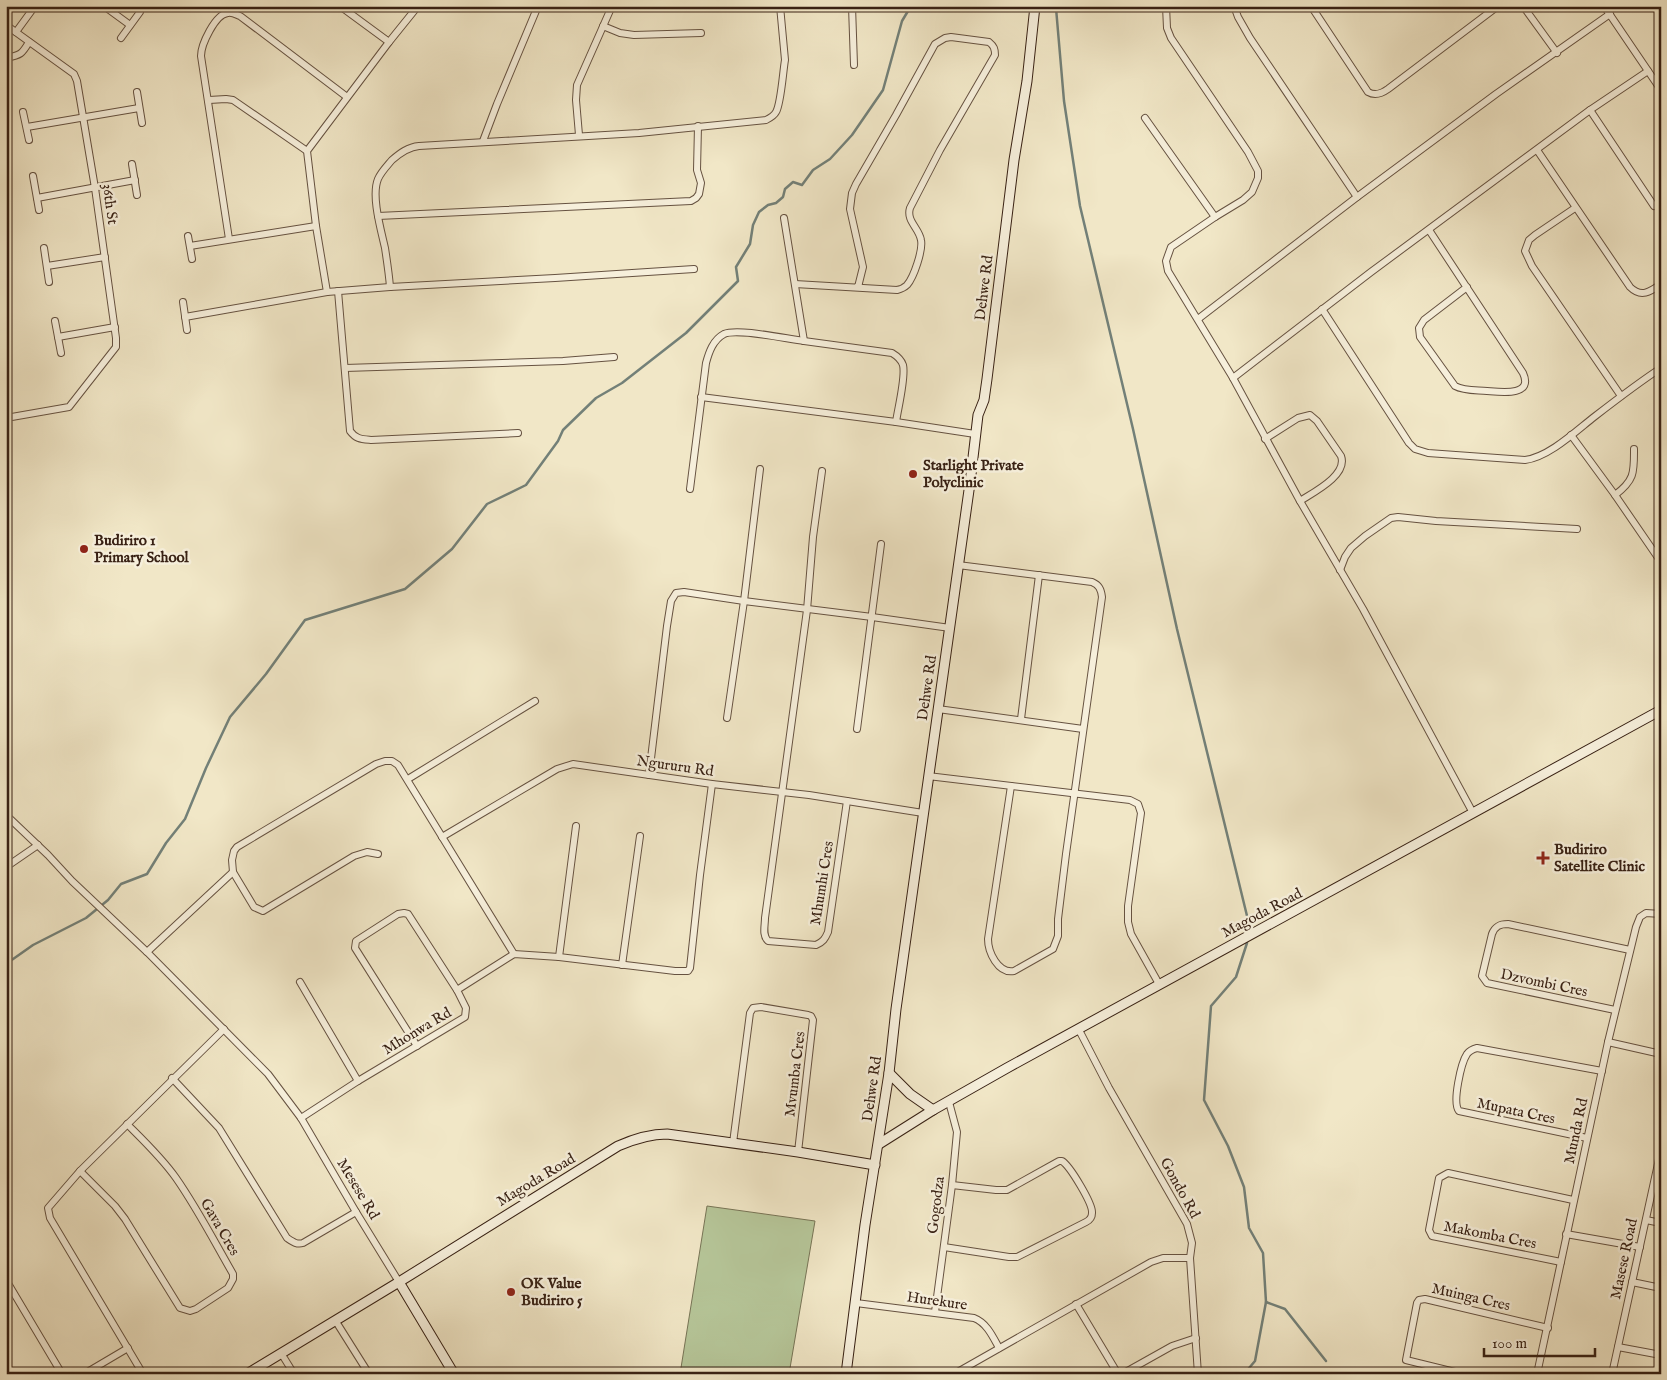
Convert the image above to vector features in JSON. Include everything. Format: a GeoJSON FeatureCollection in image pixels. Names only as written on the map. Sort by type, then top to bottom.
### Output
{"type":"FeatureCollection","features":[{"type":"Feature","properties":{"kind":"street"},"geometry":{"type":"LineString","coordinates":[[16,32],[35,6]]}},
{"type":"Feature","properties":{"kind":"street"},"geometry":{"type":"LineString","coordinates":[[104,6],[130,25]]}},
{"type":"Feature","properties":{"kind":"street"},"geometry":{"type":"LineString","coordinates":[[340,6],[388,42]]}},
{"type":"Feature","properties":{"kind":"street"},"geometry":{"type":"LineString","coordinates":[[328,292],[316,226],[307,151],[388,42],[418,6]]}},
{"type":"Feature","properties":{"kind":"street"},"geometry":{"type":"LineString","coordinates":[[483,141],[538,6]]}},
{"type":"Feature","properties":{"kind":"street"},"geometry":{"type":"LineString","coordinates":[[579,136],[576,100],[577,85],[612,6]]}},
{"type":"Feature","properties":{"kind":"street"},"geometry":{"type":"LineString","coordinates":[[390,287],[378,216],[376,188],[383,171],[399,154],[413,147],[483,141],[639,133],[766,120],[772,117],[779,105],[784,60],[780,6]]}},
{"type":"Feature","properties":{"kind":"street"},"geometry":{"type":"LineString","coordinates":[[852,6],[854,64]]}},
{"type":"Feature","properties":{"kind":"street","name":"Dehwe Rd"},"geometry":{"type":"LineString","coordinates":[[848,1373],[865,1225],[889,1074],[897,1000],[950,628],[975,434],[978,416],[984,400],[987,378],[1034,6]]}},
{"type":"Feature","properties":{"kind":"street"},"geometry":{"type":"LineString","coordinates":[[1166,6],[1167,28],[1171,38],[1248,152],[1258,171],[1256,186],[1243,200],[1171,247],[1166,261],[1168,271],[1233,378],[1300,501],[1423,718],[1473,813]]}},
{"type":"Feature","properties":{"kind":"street"},"geometry":{"type":"LineString","coordinates":[[1234,6],[1250,38],[1357,197]]}},
{"type":"Feature","properties":{"kind":"street"},"geometry":{"type":"LineString","coordinates":[[1311,6],[1368,92],[1372,94],[1388,90],[1498,6]]}},
{"type":"Feature","properties":{"kind":"street"},"geometry":{"type":"LineString","coordinates":[[1523,6],[1557,53]]}},
{"type":"Feature","properties":{"kind":"street"},"geometry":{"type":"LineString","coordinates":[[1604,6],[1661,90]]}},
{"type":"Feature","properties":{"kind":"street"},"geometry":{"type":"LineString","coordinates":[[121,38],[140,12]]}},
{"type":"Feature","properties":{"kind":"street"},"geometry":{"type":"LineString","coordinates":[[229,239],[201,49],[222,15],[228,13],[240,16],[347,96]]}},
{"type":"Feature","properties":{"kind":"street"},"geometry":{"type":"LineString","coordinates":[[1198,319],[1357,197],[1496,94],[1610,14]]}},
{"type":"Feature","properties":{"kind":"street","name":"36th St"},"geometry":{"type":"LineString","coordinates":[[6,25],[74,74],[95,188],[115,327],[116,348],[69,407],[6,418]]}},
{"type":"Feature","properties":{"kind":"street"},"geometry":{"type":"LineString","coordinates":[[603,26],[620,33],[701,33]]}},
{"type":"Feature","properties":{"kind":"street"},"geometry":{"type":"LineString","coordinates":[[795,284],[897,290],[906,286],[912,277],[920,252],[921,241],[908,216],[910,208],[940,150],[995,55],[993,45],[989,42],[951,37],[935,44],[904,102],[856,184],[850,202],[851,217],[863,267],[858,287]]}},
{"type":"Feature","properties":{"kind":"street"},"geometry":{"type":"LineString","coordinates":[[6,58],[18,56],[29,42]]}},
{"type":"Feature","properties":{"kind":"street"},"geometry":{"type":"LineString","coordinates":[[1233,378],[1322,309],[1590,110],[1648,71]]}},
{"type":"Feature","properties":{"kind":"street"},"geometry":{"type":"LineString","coordinates":[[137,92],[142,124]]}},
{"type":"Feature","properties":{"kind":"street"},"geometry":{"type":"LineString","coordinates":[[209,100],[233,100],[307,151]]}},
{"type":"Feature","properties":{"kind":"street"},"geometry":{"type":"LineString","coordinates":[[27,127],[139,108]]}},
{"type":"Feature","properties":{"kind":"street"},"geometry":{"type":"LineString","coordinates":[[1590,110],[1654,206]]}},
{"type":"Feature","properties":{"kind":"street"},"geometry":{"type":"LineString","coordinates":[[24,112],[29,140]]}},
{"type":"Feature","properties":{"kind":"street"},"geometry":{"type":"LineString","coordinates":[[1145,118],[1215,217]]}},
{"type":"Feature","properties":{"kind":"street"},"geometry":{"type":"LineString","coordinates":[[378,216],[691,201],[699,194],[701,184],[697,170],[698,126]]}},
{"type":"Feature","properties":{"kind":"street"},"geometry":{"type":"LineString","coordinates":[[1537,150],[1630,288],[1640,294],[1646,293],[1661,284]]}},
{"type":"Feature","properties":{"kind":"street"},"geometry":{"type":"LineString","coordinates":[[132,164],[137,195]]}},
{"type":"Feature","properties":{"kind":"street"},"geometry":{"type":"LineString","coordinates":[[33,176],[39,210]]}},
{"type":"Feature","properties":{"kind":"street"},"geometry":{"type":"LineString","coordinates":[[37,198],[135,180]]}},
{"type":"Feature","properties":{"kind":"street"},"geometry":{"type":"LineString","coordinates":[[1575,208],[1529,240],[1525,251],[1532,266],[1621,396]]}},
{"type":"Feature","properties":{"kind":"street"},"geometry":{"type":"LineString","coordinates":[[784,218],[804,341]]}},
{"type":"Feature","properties":{"kind":"street"},"geometry":{"type":"LineString","coordinates":[[190,246],[316,226]]}},
{"type":"Feature","properties":{"kind":"street"},"geometry":{"type":"LineString","coordinates":[[1430,230],[1523,373],[1526,379],[1525,384],[1517,391],[1463,389],[1455,386],[1420,337],[1418,328],[1424,320],[1467,288]]}},
{"type":"Feature","properties":{"kind":"street"},"geometry":{"type":"LineString","coordinates":[[188,236],[192,259]]}},
{"type":"Feature","properties":{"kind":"street"},"geometry":{"type":"LineString","coordinates":[[44,248],[49,282]]}},
{"type":"Feature","properties":{"kind":"street"},"geometry":{"type":"LineString","coordinates":[[47,266],[105,257]]}},
{"type":"Feature","properties":{"kind":"street"},"geometry":{"type":"LineString","coordinates":[[186,317],[338,291],[694,269]]}},
{"type":"Feature","properties":{"kind":"street"},"geometry":{"type":"LineString","coordinates":[[338,291],[350,431],[358,438],[371,440],[518,433]]}},
{"type":"Feature","properties":{"kind":"street"},"geometry":{"type":"LineString","coordinates":[[183,302],[187,330]]}},
{"type":"Feature","properties":{"kind":"street"},"geometry":{"type":"LineString","coordinates":[[1322,309],[1409,443],[1415,448],[1428,453],[1526,460],[1541,456],[1661,368]]}},
{"type":"Feature","properties":{"kind":"street"},"geometry":{"type":"LineString","coordinates":[[54,321],[61,353]]}},
{"type":"Feature","properties":{"kind":"street"},"geometry":{"type":"LineString","coordinates":[[58,337],[115,327]]}},
{"type":"Feature","properties":{"kind":"street"},"geometry":{"type":"LineString","coordinates":[[690,489],[706,363],[710,350],[723,335],[738,332],[892,353],[897,356],[903,365],[904,374],[896,422]]}},
{"type":"Feature","properties":{"kind":"street"},"geometry":{"type":"LineString","coordinates":[[6,357],[8,370]]}},
{"type":"Feature","properties":{"kind":"street"},"geometry":{"type":"LineString","coordinates":[[345,368],[554,361],[614,357]]}},
{"type":"Feature","properties":{"kind":"street"},"geometry":{"type":"LineString","coordinates":[[701,397],[975,434]]}},
{"type":"Feature","properties":{"kind":"street"},"geometry":{"type":"LineString","coordinates":[[1265,438],[1298,418],[1310,415],[1317,421],[1341,456],[1342,468],[1337,475],[1300,501]]}},
{"type":"Feature","properties":{"kind":"street"},"geometry":{"type":"LineString","coordinates":[[1572,435],[1661,562]]}},
{"type":"Feature","properties":{"kind":"street"},"geometry":{"type":"LineString","coordinates":[[1615,495],[1624,489],[1634,474],[1634,449]]}},
{"type":"Feature","properties":{"kind":"street"},"geometry":{"type":"LineString","coordinates":[[727,718],[760,469]]}},
{"type":"Feature","properties":{"kind":"street"},"geometry":{"type":"LineString","coordinates":[[782,793],[807,610],[813,537],[822,471]]}},
{"type":"Feature","properties":{"kind":"street"},"geometry":{"type":"LineString","coordinates":[[1340,570],[1351,548],[1391,518],[1576,529]]}},
{"type":"Feature","properties":{"kind":"street"},"geometry":{"type":"LineString","coordinates":[[857,729],[882,544]]}},
{"type":"Feature","properties":{"kind":"street"},"geometry":{"type":"LineString","coordinates":[[958,566],[1092,582],[1102,590],[1058,919],[1057,942],[1053,949],[1042,956],[1009,972],[999,966],[988,946],[988,939],[1011,786]]}},
{"type":"Feature","properties":{"kind":"street"},"geometry":{"type":"LineString","coordinates":[[1021,719],[1039,575]]}},
{"type":"Feature","properties":{"kind":"street"},"geometry":{"type":"LineString","coordinates":[[649,775],[666,626],[673,596],[676,593],[684,592],[950,628]]}},
{"type":"Feature","properties":{"kind":"street"},"geometry":{"type":"LineString","coordinates":[[408,779],[534,701]]}},
{"type":"Feature","properties":{"kind":"street"},"geometry":{"type":"LineString","coordinates":[[938,709],[1083,729]]}},
{"type":"Feature","properties":{"kind":"street","name":"Magoda Road"},"geometry":{"type":"LineString","coordinates":[[879,1144],[933,1110],[1159,984],[1661,710]]}},
{"type":"Feature","properties":{"kind":"street"},"geometry":{"type":"LineString","coordinates":[[378,854],[367,852],[354,856],[265,911],[254,907],[233,872],[232,860],[237,847],[376,764],[386,761],[395,762],[408,779],[514,954],[559,957],[684,972],[690,968],[712,784]]}},
{"type":"Feature","properties":{"kind":"street","name":"Ngururu Rd"},"geometry":{"type":"LineString","coordinates":[[442,837],[557,769],[576,764],[923,813]]}},
{"type":"Feature","properties":{"kind":"street"},"geometry":{"type":"LineString","coordinates":[[928,776],[1130,800],[1138,804],[1141,813],[1128,906],[1128,922],[1131,934],[1159,984]]}},
{"type":"Feature","properties":{"kind":"street","name":"Mhumhi Cres"},"geometry":{"type":"LineString","coordinates":[[782,793],[765,918],[764,932],[765,938],[768,941],[816,945],[822,943],[825,939],[828,932],[847,801]]}},
{"type":"Feature","properties":{"kind":"street","name":"Mesese Rd"},"geometry":{"type":"LineString","coordinates":[[6,815],[147,952],[268,1074],[301,1118],[454,1374]]}},
{"type":"Feature","properties":{"kind":"street"},"geometry":{"type":"LineString","coordinates":[[559,957],[576,826]]}},
{"type":"Feature","properties":{"kind":"street"},"geometry":{"type":"LineString","coordinates":[[622,965],[640,836]]}},
{"type":"Feature","properties":{"kind":"street"},"geometry":{"type":"LineString","coordinates":[[6,867],[38,845]]}},
{"type":"Feature","properties":{"kind":"street"},"geometry":{"type":"LineString","coordinates":[[147,952],[233,872]]}},
{"type":"Feature","properties":{"kind":"street"},"geometry":{"type":"LineString","coordinates":[[417,1046],[355,948],[356,941],[398,914],[402,912],[408,914],[457,990]]}},
{"type":"Feature","properties":{"kind":"street","name":"Munda Rd"},"geometry":{"type":"LineString","coordinates":[[1537,1374],[1573,1200],[1615,1010],[1636,926],[1640,917],[1646,913],[1661,914]]}},
{"type":"Feature","properties":{"kind":"street","name":"Dzvombi Cres"},"geometry":{"type":"LineString","coordinates":[[1615,1010],[1486,983],[1482,976],[1492,934],[1498,926],[1508,924],[1630,950]]}},
{"type":"Feature","properties":{"kind":"street","name":"Mhonwa Rd"},"geometry":{"type":"LineString","coordinates":[[301,1118],[358,1081],[465,1017],[466,1008],[457,990],[514,954]]}},
{"type":"Feature","properties":{"kind":"street"},"geometry":{"type":"LineString","coordinates":[[300,982],[358,1081]]}},
{"type":"Feature","properties":{"kind":"street","name":"Mvumba Cres"},"geometry":{"type":"LineString","coordinates":[[734,1143],[750,1013],[753,1008],[761,1007],[808,1015],[813,1020],[798,1152]]}},
{"type":"Feature","properties":{"kind":"street"},"geometry":{"type":"LineString","coordinates":[[143,1374],[48,1212],[48,1207],[80,1171],[172,1078],[224,1029]]}},
{"type":"Feature","properties":{"kind":"street","name":"Gondo Rd"},"geometry":{"type":"LineString","coordinates":[[1079,1030],[1114,1096],[1187,1224],[1192,1243],[1190,1258],[1198,1374]]}},
{"type":"Feature","properties":{"kind":"street"},"geometry":{"type":"LineString","coordinates":[[1608,1042],[1661,1054]]}},
{"type":"Feature","properties":{"kind":"street","name":"Mupata Cres"},"geometry":{"type":"LineString","coordinates":[[1587,1138],[1459,1111],[1456,1103],[1460,1072],[1467,1054],[1477,1048],[1602,1071]]}},
{"type":"Feature","properties":{"kind":"street"},"geometry":{"type":"LineString","coordinates":[[889,1074],[910,1094],[933,1110]]}},
{"type":"Feature","properties":{"kind":"street"},"geometry":{"type":"LineString","coordinates":[[172,1078],[219,1128],[291,1241],[298,1244],[303,1243],[356,1212]]}},
{"type":"Feature","properties":{"kind":"street","name":"Gogodza"},"geometry":{"type":"LineString","coordinates":[[935,1312],[957,1132],[949,1102]]}},
{"type":"Feature","properties":{"kind":"street","name":"Gava Cres"},"geometry":{"type":"LineString","coordinates":[[80,1171],[115,1206],[125,1219],[180,1308],[190,1311],[196,1309],[228,1288],[233,1279],[233,1274],[186,1193],[167,1166],[127,1124]]}},
{"type":"Feature","properties":{"kind":"street","name":"Magoda Road"},"geometry":{"type":"LineString","coordinates":[[246,1374],[626,1142],[656,1134],[666,1134],[798,1152],[875,1165]]}},
{"type":"Feature","properties":{"kind":"street","name":"Masese Road"},"geometry":{"type":"LineString","coordinates":[[1612,1374],[1660,1154]]}},
{"type":"Feature","properties":{"kind":"street"},"geometry":{"type":"LineString","coordinates":[[944,1247],[1017,1257],[1090,1220],[1092,1215],[1091,1206],[1069,1167],[1062,1161],[1006,1190],[952,1185]]}},
{"type":"Feature","properties":{"kind":"street","name":"Makomba Cres"},"geometry":{"type":"LineString","coordinates":[[1561,1262],[1432,1236],[1429,1230],[1439,1178],[1448,1173],[1573,1200]]}},
{"type":"Feature","properties":{"kind":"street"},"geometry":{"type":"LineString","coordinates":[[1646,1220],[1661,1223]]}},
{"type":"Feature","properties":{"kind":"street"},"geometry":{"type":"LineString","coordinates":[[1566,1234],[1640,1247]]}},
{"type":"Feature","properties":{"kind":"street"},"geometry":{"type":"LineString","coordinates":[[954,1374],[1151,1262],[1163,1258],[1190,1258]]}},
{"type":"Feature","properties":{"kind":"street"},"geometry":{"type":"LineString","coordinates":[[6,1280],[62,1374]]}},
{"type":"Feature","properties":{"kind":"street"},"geometry":{"type":"LineString","coordinates":[[1632,1282],[1661,1288]]}},
{"type":"Feature","properties":{"kind":"street","name":"Muinga Cres"},"geometry":{"type":"LineString","coordinates":[[1464,1374],[1406,1360],[1419,1300],[1425,1299],[1548,1328]]}},
{"type":"Feature","properties":{"kind":"street","name":"Hurekure"},"geometry":{"type":"LineString","coordinates":[[856,1303],[935,1312],[979,1320],[986,1326],[999,1348]]}},
{"type":"Feature","properties":{"kind":"street"},"geometry":{"type":"LineString","coordinates":[[1076,1304],[1118,1374]]}},
{"type":"Feature","properties":{"kind":"street"},"geometry":{"type":"LineString","coordinates":[[335,1320],[369,1374]]}},
{"type":"Feature","properties":{"kind":"street"},"geometry":{"type":"LineString","coordinates":[[1122,1374],[1172,1346],[1196,1338]]}},
{"type":"Feature","properties":{"kind":"street"},"geometry":{"type":"LineString","coordinates":[[1618,1347],[1661,1355]]}},
{"type":"Feature","properties":{"kind":"street"},"geometry":{"type":"LineString","coordinates":[[84,1374],[128,1348]]}},
{"type":"Feature","properties":{"kind":"street"},"geometry":{"type":"LineString","coordinates":[[281,1353],[294,1374]]}},
{"type":"Feature","properties":{"kind":"green space"},"geometry":{"type":"Polygon","coordinates":[[[707,1206],[815,1221],[789,1374],[680,1374],[707,1206]]]}},
{"type":"Feature","properties":{"kind":"waterway"},"geometry":{"type":"LineString","coordinates":[[6,964],[33,945],[86,918],[108,900],[121,884],[147,874],[166,843],[185,819],[230,717],[266,674],[305,620],[405,589],[452,549],[487,504],[526,485],[558,441],[563,430],[596,398],[622,383],[686,333],[738,281],[736,267],[750,244],[753,225],[759,212],[783,197],[785,189],[793,182],[802,185],[813,170],[830,159],[852,135],[883,90],[902,21],[911,6]]}},
{"type":"Feature","properties":{"kind":"waterway"},"geometry":{"type":"LineString","coordinates":[[1054,6],[1056,8],[1064,101],[1080,206],[1133,429],[1177,629],[1249,924]]}},
{"type":"Feature","properties":{"kind":"waterway"},"geometry":{"type":"LineString","coordinates":[[1244,1374],[1255,1361],[1266,1302],[1263,1253],[1249,1228],[1244,1187],[1228,1146],[1204,1100],[1211,1006],[1236,977],[1247,943]]}},
{"type":"Feature","properties":{"kind":"waterway"},"geometry":{"type":"LineString","coordinates":[[1266,1302],[1285,1309],[1326,1361]]}},
{"type":"Feature","properties":{"kind":"place","name":"Starlight Private Polyclinic"},"geometry":{"type":"Point","coordinates":[913,474]}},
{"type":"Feature","properties":{"kind":"place","name":"Budiriro 1 Primary School"},"geometry":{"type":"Point","coordinates":[84,549]}},
{"type":"Feature","properties":{"kind":"place","name":"Budiriro Satellite Clinic"},"geometry":{"type":"Point","coordinates":[1543,858]}},
{"type":"Feature","properties":{"kind":"place","name":"OK Value Budiriro 5"},"geometry":{"type":"Point","coordinates":[511,1292]}}]}
